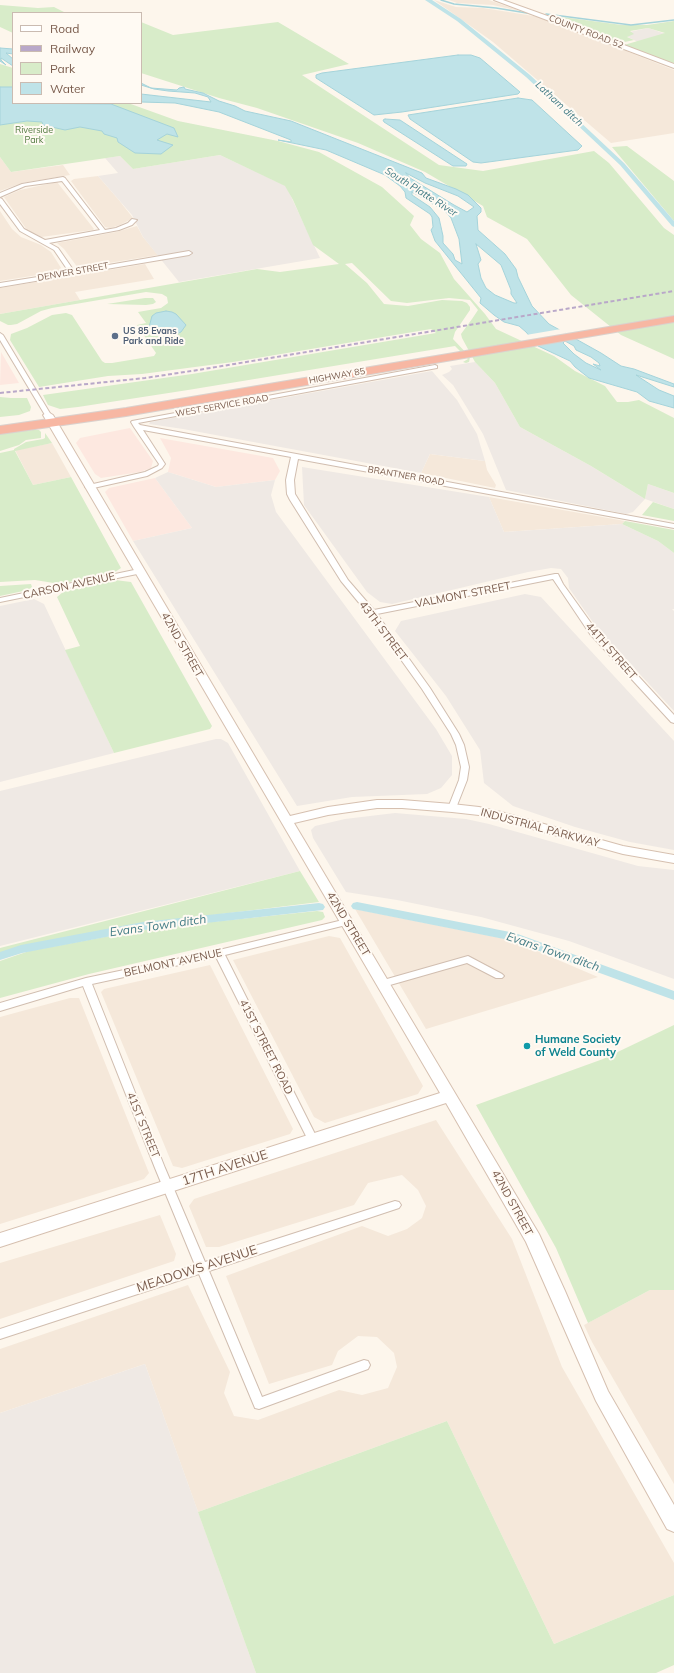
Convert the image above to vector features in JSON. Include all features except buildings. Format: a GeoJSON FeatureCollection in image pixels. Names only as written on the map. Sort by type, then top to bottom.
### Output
{"type":"FeatureCollection","features":[{"type":"Feature","properties":{"kind":"highway","name":"HIGHWAY 85"},"geometry":{"type":"LineString","coordinates":[[0,421],[50,419],[126,412],[462,352],[674,312]]}},
{"type":"Feature","properties":{"kind":"highway","name":"HIGHWAY 85"},"geometry":{"type":"LineString","coordinates":[[462,352],[674,319]]}},
{"type":"Feature","properties":{"kind":"highway","name":"HIGHWAY 85"},"geometry":{"type":"LineString","coordinates":[[0,430],[50,419]]}},
{"type":"Feature","properties":{"kind":"main road","name":"COUNTY ROAD 52"},"geometry":{"type":"LineString","coordinates":[[497,0],[552,19],[674,66]]}},
{"type":"Feature","properties":{"kind":"main road","name":"42ND STREET"},"geometry":{"type":"LineString","coordinates":[[50,419],[533,1239],[602,1396],[674,1524]]}},
{"type":"Feature","properties":{"kind":"main road","name":"INDUSTRIAL PARKWAY"},"geometry":{"type":"LineString","coordinates":[[287,821],[328,811],[377,804],[402,804],[452,808],[479,811],[501,816],[623,850],[674,859]]}},
{"type":"Feature","properties":{"kind":"main road","name":"17TH AVENUE"},"geometry":{"type":"LineString","coordinates":[[0,1240],[450,1096]]}},
{"type":"Feature","properties":{"kind":"street"},"geometry":{"type":"LineString","coordinates":[[0,195],[24,185],[62,179],[103,231]]}},
{"type":"Feature","properties":{"kind":"street"},"geometry":{"type":"LineString","coordinates":[[0,200],[22,230],[56,249],[72,272]]}},
{"type":"Feature","properties":{"kind":"street"},"geometry":{"type":"LineString","coordinates":[[45,242],[126,226],[134,220]]}},
{"type":"Feature","properties":{"kind":"street","name":"DENVER STREET"},"geometry":{"type":"LineString","coordinates":[[0,285],[189,253]]}},
{"type":"Feature","properties":{"kind":"street","name":"42ND STREET"},"geometry":{"type":"LineString","coordinates":[[0,335],[50,419]]}},
{"type":"Feature","properties":{"kind":"street","name":"WEST SERVICE ROAD"},"geometry":{"type":"LineString","coordinates":[[137,427],[134,422],[436,367]]}},
{"type":"Feature","properties":{"kind":"street"},"geometry":{"type":"LineString","coordinates":[[89,487],[147,474],[160,467],[162,464],[137,427]]}},
{"type":"Feature","properties":{"kind":"street","name":"BRANTNER ROAD"},"geometry":{"type":"LineString","coordinates":[[137,427],[674,526]]}},
{"type":"Feature","properties":{"kind":"street","name":"43TH STREET"},"geometry":{"type":"LineString","coordinates":[[295,456],[290,480],[291,494],[294,500],[345,581],[372,613],[426,688],[455,734],[460,745],[465,767],[463,780],[452,808]]}},
{"type":"Feature","properties":{"kind":"street","name":"CARSON AVENUE"},"geometry":{"type":"LineString","coordinates":[[0,600],[139,571]]}},
{"type":"Feature","properties":{"kind":"street","name":"VALMONT STREET"},"geometry":{"type":"LineString","coordinates":[[372,613],[555,576]]}},
{"type":"Feature","properties":{"kind":"street","name":"44TH STREET"},"geometry":{"type":"LineString","coordinates":[[555,576],[593,632],[674,720]]}},
{"type":"Feature","properties":{"kind":"street","name":"BELMONT AVENUE"},"geometry":{"type":"LineString","coordinates":[[0,1007],[86,982],[219,953],[346,922]]}},
{"type":"Feature","properties":{"kind":"street","name":"41ST STREET ROAD"},"geometry":{"type":"LineString","coordinates":[[219,953],[313,1140]]}},
{"type":"Feature","properties":{"kind":"street"},"geometry":{"type":"LineString","coordinates":[[383,983],[468,959],[499,976]]}},
{"type":"Feature","properties":{"kind":"street","name":"41ST STREET"},"geometry":{"type":"LineString","coordinates":[[86,982],[201,1268],[259,1404],[364,1365]]}},
{"type":"Feature","properties":{"kind":"street","name":"MEADOWS AVENUE"},"geometry":{"type":"LineString","coordinates":[[0,1334],[395,1205]]}},
{"type":"Feature","properties":{"kind":"shaded area"},"geometry":{"type":"Polygon","coordinates":[[[434,0],[456,7],[483,8],[540,17],[674,70],[674,133],[611,143],[493,42],[434,0]]]}},
{"type":"Feature","properties":{"kind":"shaded area"},"geometry":{"type":"Polygon","coordinates":[[[449,0],[489,0],[520,11],[493,5],[457,3],[449,0]]]}},
{"type":"Feature","properties":{"kind":"shaded area"},"geometry":{"type":"Polygon","coordinates":[[[648,28],[666,34],[638,42],[626,36],[629,32],[648,28]]]}},
{"type":"Feature","properties":{"kind":"shaded area"},"geometry":{"type":"Polygon","coordinates":[[[220,155],[286,186],[320,258],[179,282],[143,237],[132,215],[98,176],[118,173],[105,158],[120,156],[133,169],[220,155]]]}},
{"type":"Feature","properties":{"kind":"shaded area"},"geometry":{"type":"Polygon","coordinates":[[[0,157],[11,172],[63,165],[70,175],[22,183],[0,191],[0,157]]]}},
{"type":"Feature","properties":{"kind":"shaded area"},"geometry":{"type":"Polygon","coordinates":[[[98,176],[133,218],[120,225],[110,228],[105,227],[71,181],[74,179],[98,176]]]}},
{"type":"Feature","properties":{"kind":"shaded area"},"geometry":{"type":"Polygon","coordinates":[[[57,182],[94,229],[93,230],[41,237],[27,230],[4,197],[20,190],[57,182]]]}},
{"type":"Feature","properties":{"kind":"shaded area"},"geometry":{"type":"Polygon","coordinates":[[[0,211],[12,229],[21,237],[41,245],[51,252],[63,271],[0,281],[0,211]]]}},
{"type":"Feature","properties":{"kind":"shaded area"},"geometry":{"type":"Polygon","coordinates":[[[137,226],[143,237],[158,255],[78,268],[64,249],[57,243],[116,232],[137,226]]]}},
{"type":"Feature","properties":{"kind":"shaded area"},"geometry":{"type":"Polygon","coordinates":[[[145,264],[154,279],[75,292],[80,300],[0,314],[0,288],[145,264]]]}},
{"type":"Feature","properties":{"kind":"shaded area"},"geometry":{"type":"Polygon","coordinates":[[[1,352],[19,383],[0,385],[1,352]]]}},
{"type":"Feature","properties":{"kind":"shaded area"},"geometry":{"type":"Polygon","coordinates":[[[475,362],[495,383],[520,427],[591,466],[645,499],[633,512],[626,514],[506,490],[483,434],[453,385],[442,375],[452,369],[450,366],[475,362]]]}},
{"type":"Feature","properties":{"kind":"shaded area"},"geometry":{"type":"Polygon","coordinates":[[[432,371],[457,400],[477,434],[485,461],[430,454],[421,473],[149,424],[150,422],[432,371]]]}},
{"type":"Feature","properties":{"kind":"shaded area"},"geometry":{"type":"Polygon","coordinates":[[[130,428],[153,461],[151,468],[140,472],[101,478],[95,474],[76,443],[80,438],[130,428]]]}},
{"type":"Feature","properties":{"kind":"shaded area"},"geometry":{"type":"Polygon","coordinates":[[[160,438],[273,458],[280,471],[275,480],[216,487],[168,472],[171,458],[160,438]]]}},
{"type":"Feature","properties":{"kind":"shaded area"},"geometry":{"type":"Polygon","coordinates":[[[52,443],[71,477],[33,485],[15,450],[52,443]]]}},
{"type":"Feature","properties":{"kind":"shaded area"},"geometry":{"type":"Polygon","coordinates":[[[430,454],[485,461],[487,470],[496,485],[495,488],[421,473],[430,454]]]}},
{"type":"Feature","properties":{"kind":"shaded area"},"geometry":{"type":"Polygon","coordinates":[[[302,467],[489,497],[504,532],[622,524],[658,541],[674,553],[674,609],[672,609],[674,611],[674,711],[597,628],[569,588],[568,578],[561,569],[551,568],[528,572],[392,604],[380,602],[367,592],[304,505],[302,467]]]}},
{"type":"Feature","properties":{"kind":"shaded area"},"geometry":{"type":"Polygon","coordinates":[[[168,472],[216,487],[275,480],[271,495],[276,512],[436,729],[452,756],[452,775],[441,788],[427,794],[352,797],[297,806],[133,541],[192,528],[155,478],[168,472]]]}},
{"type":"Feature","properties":{"kind":"shaded area"},"geometry":{"type":"Polygon","coordinates":[[[155,478],[192,528],[133,541],[105,492],[109,488],[155,478]]]}},
{"type":"Feature","properties":{"kind":"shaded area"},"geometry":{"type":"Polygon","coordinates":[[[648,484],[674,493],[674,509],[645,499],[648,484]]]}},
{"type":"Feature","properties":{"kind":"shaded area"},"geometry":{"type":"Polygon","coordinates":[[[489,497],[625,521],[622,524],[504,532],[489,497]]]}},
{"type":"Feature","properties":{"kind":"shaded area"},"geometry":{"type":"Polygon","coordinates":[[[525,594],[541,597],[674,741],[674,850],[630,842],[575,827],[513,806],[484,783],[480,750],[446,696],[395,631],[401,621],[525,594]]]}},
{"type":"Feature","properties":{"kind":"shaded area"},"geometry":{"type":"Polygon","coordinates":[[[34,599],[44,604],[114,753],[0,782],[0,606],[34,599]]]}},
{"type":"Feature","properties":{"kind":"shaded area"},"geometry":{"type":"Polygon","coordinates":[[[221,739],[228,743],[300,871],[0,946],[0,791],[221,739]]]}},
{"type":"Feature","properties":{"kind":"shaded area"},"geometry":{"type":"Polygon","coordinates":[[[395,813],[466,819],[489,824],[638,866],[674,870],[674,979],[569,941],[481,917],[397,900],[346,892],[313,838],[311,830],[315,826],[345,819],[395,813]]]}},
{"type":"Feature","properties":{"kind":"shaded area"},"geometry":{"type":"Polygon","coordinates":[[[355,909],[511,940],[598,977],[426,1029],[355,909]]]}},
{"type":"Feature","properties":{"kind":"shaded area"},"geometry":{"type":"Polygon","coordinates":[[[329,936],[340,938],[423,1086],[418,1094],[325,1123],[314,1117],[233,960],[329,936]]]}},
{"type":"Feature","properties":{"kind":"shaded area"},"geometry":{"type":"Polygon","coordinates":[[[210,965],[293,1129],[290,1134],[182,1168],[173,1166],[101,992],[104,989],[210,965]]]}},
{"type":"Feature","properties":{"kind":"shaded area"},"geometry":{"type":"Polygon","coordinates":[[[70,998],[79,998],[149,1173],[144,1179],[0,1224],[0,1017],[70,998]]]}},
{"type":"Feature","properties":{"kind":"shaded area"},"geometry":{"type":"Polygon","coordinates":[[[436,1120],[512,1239],[562,1367],[674,1563],[674,1595],[554,1644],[447,1421],[198,1512],[145,1364],[0,1413],[0,1349],[188,1285],[230,1372],[224,1393],[234,1416],[258,1420],[339,1390],[362,1395],[388,1388],[397,1367],[394,1353],[377,1337],[358,1336],[338,1351],[332,1365],[269,1384],[226,1276],[362,1226],[388,1236],[407,1229],[422,1218],[426,1206],[418,1190],[402,1175],[368,1183],[354,1205],[219,1247],[206,1247],[189,1206],[194,1199],[436,1120]]]}},
{"type":"Feature","properties":{"kind":"shaded area"},"geometry":{"type":"Polygon","coordinates":[[[160,1215],[176,1254],[174,1261],[0,1319],[0,1263],[160,1215]]]}},
{"type":"Feature","properties":{"kind":"shaded area"},"geometry":{"type":"Polygon","coordinates":[[[650,1290],[674,1290],[674,1484],[592,1342],[584,1325],[650,1290]]]}},
{"type":"Feature","properties":{"kind":"shaded area"},"geometry":{"type":"Polygon","coordinates":[[[145,1364],[256,1673],[0,1673],[0,1413],[145,1364]]]}},
{"type":"Feature","properties":{"kind":"green space"},"geometry":{"type":"Polygon","coordinates":[[[0,5],[38,8],[54,7],[64,12],[12,12],[12,33],[0,27],[0,5]]]}},
{"type":"Feature","properties":{"kind":"green space"},"geometry":{"type":"Polygon","coordinates":[[[547,15],[622,25],[647,25],[674,21],[674,65],[624,45],[665,33],[648,28],[630,31],[634,34],[627,37],[634,40],[620,43],[547,15]]]}},
{"type":"Feature","properties":{"kind":"green space"},"geometry":{"type":"Polygon","coordinates":[[[142,22],[173,35],[278,22],[349,64],[302,75],[439,165],[483,171],[594,151],[609,163],[664,228],[674,235],[674,359],[621,335],[571,295],[527,239],[487,217],[483,206],[425,172],[358,143],[257,108],[219,98],[142,73],[142,22]]]}},
{"type":"Feature","properties":{"kind":"green space","name":"Riverside Park"},"geometry":{"type":"Polygon","coordinates":[[[0,64],[12,68],[12,104],[131,104],[178,121],[278,141],[319,152],[382,187],[414,216],[410,225],[421,239],[440,253],[454,279],[485,314],[496,329],[554,356],[575,371],[605,386],[617,402],[639,400],[674,418],[674,493],[648,484],[645,499],[591,466],[520,427],[495,383],[475,362],[462,338],[461,334],[478,310],[470,300],[449,298],[407,303],[391,301],[352,263],[345,264],[367,283],[384,304],[408,306],[442,300],[462,301],[467,303],[470,310],[455,332],[453,339],[470,357],[469,362],[463,362],[468,359],[455,346],[78,407],[60,409],[48,405],[43,395],[192,374],[436,333],[431,329],[233,362],[142,374],[108,376],[39,387],[10,340],[11,334],[27,328],[52,315],[66,313],[72,315],[102,361],[105,363],[154,356],[156,353],[137,325],[146,323],[138,312],[161,308],[168,303],[167,297],[162,294],[146,292],[52,308],[41,311],[17,324],[11,325],[0,321],[0,314],[257,269],[280,272],[339,264],[313,245],[293,200],[285,186],[220,155],[133,169],[120,156],[11,172],[0,157],[0,64]]]}},
{"type":"Feature","properties":{"kind":"green space"},"geometry":{"type":"Polygon","coordinates":[[[627,146],[674,181],[674,221],[612,147],[627,146]]]}},
{"type":"Feature","properties":{"kind":"green space"},"geometry":{"type":"Polygon","coordinates":[[[153,298],[156,302],[146,305],[107,304],[153,298]]]}},
{"type":"Feature","properties":{"kind":"green space"},"geometry":{"type":"Polygon","coordinates":[[[0,397],[27,398],[31,407],[30,411],[19,415],[0,417],[0,397]]]}},
{"type":"Feature","properties":{"kind":"green space"},"geometry":{"type":"Polygon","coordinates":[[[39,430],[41,432],[41,438],[26,440],[19,445],[0,451],[0,434],[39,430]]]}},
{"type":"Feature","properties":{"kind":"green space"},"geometry":{"type":"Polygon","coordinates":[[[45,433],[52,443],[15,451],[33,485],[71,477],[121,568],[115,572],[60,584],[35,580],[0,582],[0,453],[14,450],[26,442],[43,439],[45,438],[45,433]]]}},
{"type":"Feature","properties":{"kind":"green space"},"geometry":{"type":"Polygon","coordinates":[[[653,502],[674,509],[674,521],[642,515],[653,502]]]}},
{"type":"Feature","properties":{"kind":"green space"},"geometry":{"type":"Polygon","coordinates":[[[625,521],[674,530],[674,553],[658,541],[622,524],[625,521]]]}},
{"type":"Feature","properties":{"kind":"green space"},"geometry":{"type":"Polygon","coordinates":[[[115,580],[131,582],[212,726],[210,729],[114,753],[65,650],[80,646],[57,597],[63,592],[115,580]]]}},
{"type":"Feature","properties":{"kind":"green space"},"geometry":{"type":"Polygon","coordinates":[[[31,584],[32,587],[28,590],[0,596],[0,586],[31,584]]]}},
{"type":"Feature","properties":{"kind":"green space"},"geometry":{"type":"Polygon","coordinates":[[[300,871],[319,902],[140,924],[20,948],[0,954],[0,948],[300,871]]]}},
{"type":"Feature","properties":{"kind":"green space"},"geometry":{"type":"Polygon","coordinates":[[[317,911],[323,912],[325,917],[322,920],[89,974],[0,998],[0,961],[29,951],[153,928],[317,911]]]}},
{"type":"Feature","properties":{"kind":"green space"},"geometry":{"type":"Polygon","coordinates":[[[674,1025],[674,1290],[650,1290],[588,1323],[556,1248],[476,1105],[603,1059],[674,1025]]]}},
{"type":"Feature","properties":{"kind":"green space"},"geometry":{"type":"Polygon","coordinates":[[[447,1421],[554,1644],[674,1595],[674,1665],[656,1673],[256,1673],[198,1512],[447,1421]]]}},
{"type":"Feature","properties":{"kind":"water"},"geometry":{"type":"Polygon","coordinates":[[[0,48],[12,49],[12,54],[6,53],[12,58],[12,65],[1,58],[6,65],[0,61],[0,48]]]}},
{"type":"Feature","properties":{"kind":"water"},"geometry":{"type":"Polygon","coordinates":[[[458,55],[471,55],[480,58],[520,92],[518,94],[374,115],[316,78],[316,75],[322,73],[458,55]]]}},
{"type":"Feature","properties":{"kind":"water","name":"South Platte River"},"geometry":{"type":"Polygon","coordinates":[[[142,84],[151,88],[177,90],[184,87],[185,89],[203,93],[245,111],[291,121],[422,173],[426,178],[468,195],[481,208],[481,212],[477,216],[478,230],[505,254],[516,269],[518,277],[532,306],[549,324],[621,366],[634,369],[674,384],[674,387],[636,375],[659,390],[674,396],[674,408],[649,401],[637,392],[589,378],[570,361],[538,346],[519,326],[504,322],[494,315],[480,303],[481,298],[435,241],[431,230],[433,227],[432,217],[430,214],[406,198],[405,192],[400,186],[385,175],[326,150],[278,140],[291,142],[291,140],[219,112],[175,103],[142,102],[142,94],[211,102],[208,97],[195,93],[154,89],[142,85],[142,84]],[[406,173],[410,178],[467,212],[474,207],[458,196],[425,183],[406,173]],[[412,192],[412,195],[430,207],[439,218],[443,243],[453,254],[455,260],[462,264],[459,239],[451,218],[445,211],[412,192]],[[476,244],[481,260],[478,264],[481,278],[486,288],[495,295],[517,303],[511,294],[511,290],[501,265],[476,244]],[[565,341],[563,343],[574,354],[586,363],[601,370],[593,364],[600,366],[599,363],[591,357],[576,350],[574,346],[565,341]]]}},
{"type":"Feature","properties":{"kind":"water"},"geometry":{"type":"Polygon","coordinates":[[[0,87],[12,87],[12,104],[111,104],[174,128],[178,137],[167,134],[157,140],[173,145],[161,154],[135,153],[118,142],[117,138],[104,134],[102,131],[80,127],[65,130],[43,125],[42,122],[27,121],[0,125],[0,87]]]}},
{"type":"Feature","properties":{"kind":"water"},"geometry":{"type":"Polygon","coordinates":[[[518,98],[532,100],[582,146],[578,150],[481,163],[473,162],[410,119],[408,115],[518,98]]]}},
{"type":"Feature","properties":{"kind":"water"},"geometry":{"type":"Polygon","coordinates":[[[383,120],[400,120],[467,164],[466,166],[453,166],[384,122],[383,120]]]}},
{"type":"Feature","properties":{"kind":"water"},"geometry":{"type":"Polygon","coordinates":[[[166,311],[176,314],[186,325],[181,332],[171,336],[156,335],[149,327],[152,316],[156,313],[166,311]]]}},
{"type":"Feature","properties":{"kind":"pier"},"geometry":{"type":"Polygon","coordinates":[[[561,329],[568,334],[530,340],[526,335],[561,329]]]}},
{"type":"Feature","properties":{"kind":"waterway","name":"Latham ditch"},"geometry":{"type":"LineString","coordinates":[[428,0],[459,20],[528,76],[622,164],[674,225]]}},
{"type":"Feature","properties":{"kind":"waterway"},"geometry":{"type":"LineString","coordinates":[[441,0],[454,4],[496,8],[533,14]]}},
{"type":"Feature","properties":{"kind":"waterway"},"geometry":{"type":"LineString","coordinates":[[546,14],[631,25],[674,20]]}},
{"type":"Feature","properties":{"kind":"waterway","name":"Evans Town ditch"},"geometry":{"type":"LineString","coordinates":[[357,906],[511,936],[674,996]]}},
{"type":"Feature","properties":{"kind":"waterway","name":"Evans Town ditch"},"geometry":{"type":"LineString","coordinates":[[0,956],[21,949],[143,926],[319,907]]}},
{"type":"Feature","properties":{"kind":"railway"},"geometry":{"type":"LineString","coordinates":[[0,393],[145,378],[198,370],[674,291]]}},
{"type":"Feature","properties":{"kind":"place","name":"US 85 Evans Park and Ride"},"geometry":{"type":"Point","coordinates":[115,336]}},
{"type":"Feature","properties":{"kind":"place","name":"Humane Society of Weld County"},"geometry":{"type":"Point","coordinates":[527,1046]}}]}
